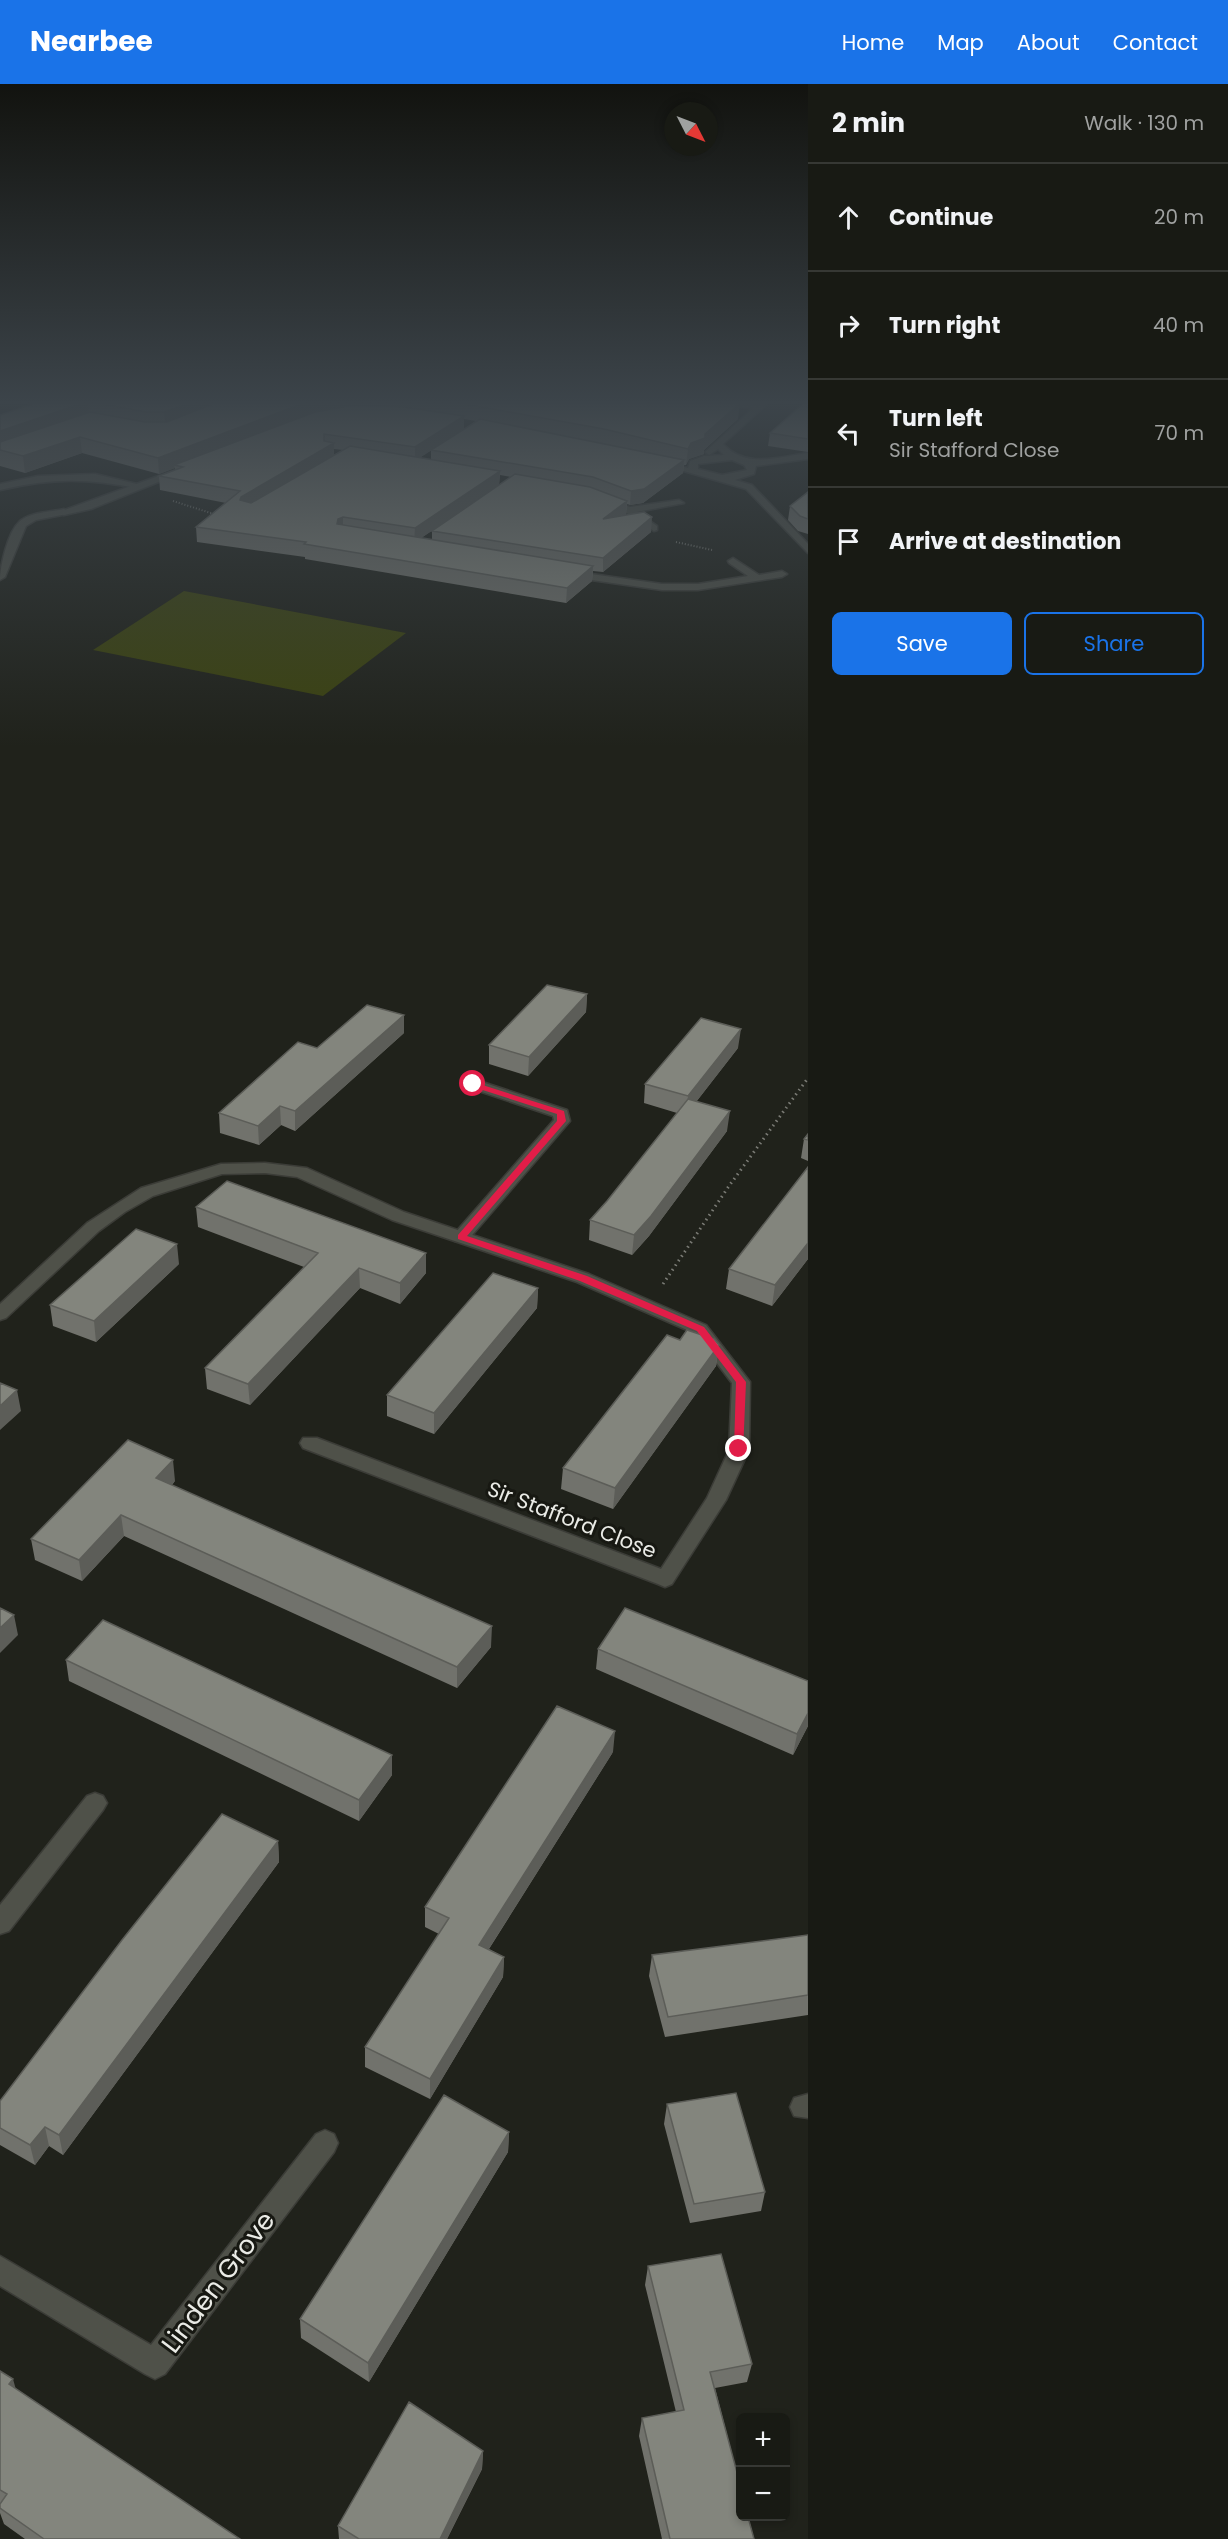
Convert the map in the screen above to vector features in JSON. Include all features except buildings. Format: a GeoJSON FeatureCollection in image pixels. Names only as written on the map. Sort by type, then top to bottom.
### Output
{"type":"FeatureCollection","features":[{"type":"Feature","properties":{"kind":"street"},"geometry":{"type":"LineString","coordinates":[[0,577],[22,524],[35,518]]}},
{"type":"Feature","properties":{"kind":"street"},"geometry":{"type":"LineString","coordinates":[[639,518],[654,528]]}},
{"type":"Feature","properties":{"kind":"street"},"geometry":{"type":"LineString","coordinates":[[778,518],[808,550]]}},
{"type":"Feature","properties":{"kind":"street"},"geometry":{"type":"LineString","coordinates":[[2,539],[16,539]]}},
{"type":"Feature","properties":{"kind":"street"},"geometry":{"type":"LineString","coordinates":[[733,561],[757,578]]}},
{"type":"Feature","properties":{"kind":"street"},"geometry":{"type":"LineString","coordinates":[[554,572],[662,587],[698,587],[782,574]]}},
{"type":"Feature","properties":{"kind":"street"},"geometry":{"type":"LineString","coordinates":[[461,1237],[562,1121],[561,1113],[473,1084]]}},
{"type":"Feature","properties":{"kind":"street","name":"Sir Stafford Close"},"geometry":{"type":"LineString","coordinates":[[0,1314],[93,1227],[119,1208],[147,1192],[221,1169],[265,1168],[301,1172],[398,1216],[584,1278],[700,1329],[741,1382],[739,1449],[716,1500],[664,1579],[310,1443]]}},
{"type":"Feature","properties":{"kind":"street"},"geometry":{"type":"LineString","coordinates":[[0,1923],[95,1803]]}},
{"type":"Feature","properties":{"kind":"street","name":"Linden Grove"},"geometry":{"type":"LineString","coordinates":[[0,2270],[155,2364],[325,2143]]}},
{"type":"Feature","properties":{"kind":"path"},"geometry":{"type":"LineString","coordinates":[[654,528],[683,546],[718,551],[733,561]]}},
{"type":"Feature","properties":{"kind":"path"},"geometry":{"type":"LineString","coordinates":[[648,1306],[729,1186],[808,1078]]}},
{"type":"Feature","properties":{"kind":"green space"},"geometry":{"type":"Polygon","coordinates":[[[184,591],[406,633],[323,696],[93,650],[184,591]]]}},
{"type":"Feature","properties":{"kind":"route"},"geometry":{"type":"LineString","coordinates":[[473,1084],[561,1113],[562,1121],[461,1237],[584,1278],[700,1329],[741,1382],[739,1449]]}}]}
